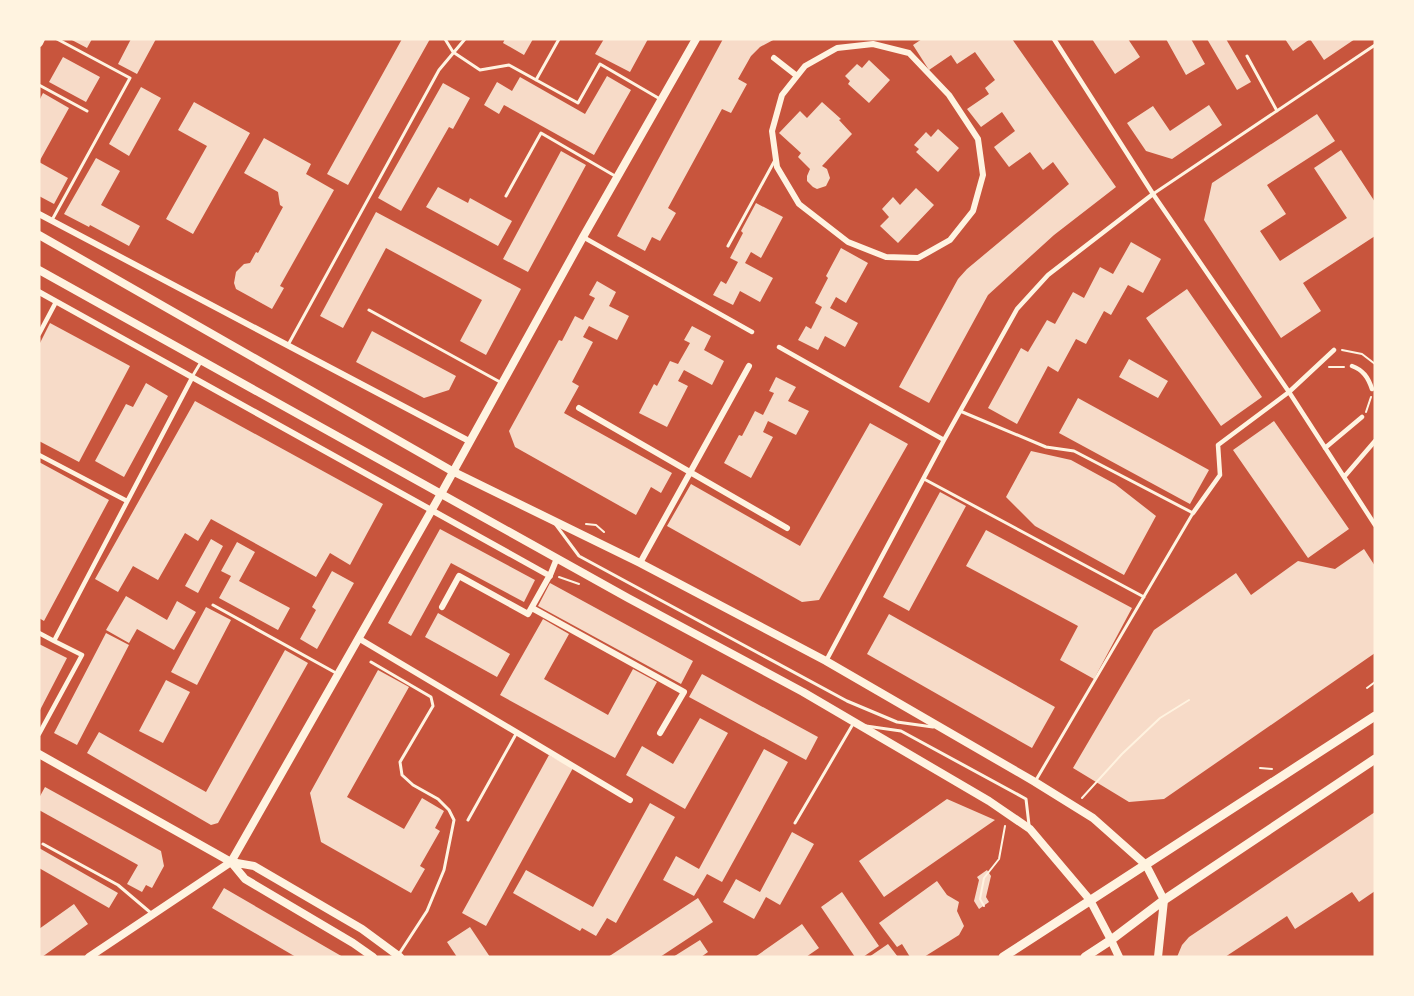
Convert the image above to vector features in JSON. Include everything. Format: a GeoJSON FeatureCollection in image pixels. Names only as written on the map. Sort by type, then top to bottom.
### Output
{"type":"FeatureCollection","features":[{"type":"Feature","properties":{"kind":"main road"},"geometry":{"type":"LineString","coordinates":[[39,235],[452,471],[640,563],[826,661],[1035,782],[1093,818],[1146,865],[1164,900]]}},
{"type":"Feature","properties":{"kind":"main road"},"geometry":{"type":"LineString","coordinates":[[39,270],[442,492],[979,795],[1030,829],[1090,900],[1111,940]]}},
{"type":"Feature","properties":{"kind":"main road"},"geometry":{"type":"LineString","coordinates":[[1003,957],[1375,716]]}},
{"type":"Feature","properties":{"kind":"main road"},"geometry":{"type":"LineString","coordinates":[[1085,957],[1164,900],[1375,759]]}},
{"type":"Feature","properties":{"kind":"street"},"geometry":{"type":"LineString","coordinates":[[39,43],[41,39]]}},
{"type":"Feature","properties":{"kind":"street"},"geometry":{"type":"LineString","coordinates":[[89,957],[231,862],[696,39]]}},
{"type":"Feature","properties":{"kind":"street"},"geometry":{"type":"LineString","coordinates":[[1054,39],[1153,194],[1289,392],[1375,525]]}},
{"type":"Feature","properties":{"kind":"street"},"geometry":{"type":"LineString","coordinates":[[873,44],[909,53],[949,95],[978,139],[983,176],[973,211],[950,240],[918,258],[886,257],[848,242],[799,204],[777,167],[776,158],[772,131],[782,95],[805,66],[837,48],[873,44]]}},
{"type":"Feature","properties":{"kind":"street"},"geometry":{"type":"LineString","coordinates":[[774,58],[798,76]]}},
{"type":"Feature","properties":{"kind":"street"},"geometry":{"type":"LineString","coordinates":[[826,661],[1017,309],[1048,274],[1153,194]]}},
{"type":"Feature","properties":{"kind":"street"},"geometry":{"type":"LineString","coordinates":[[39,214],[469,441]]}},
{"type":"Feature","properties":{"kind":"street"},"geometry":{"type":"LineString","coordinates":[[583,237],[752,332]]}},
{"type":"Feature","properties":{"kind":"street"},"geometry":{"type":"LineString","coordinates":[[39,292],[550,576]]}},
{"type":"Feature","properties":{"kind":"street"},"geometry":{"type":"LineString","coordinates":[[39,334],[56,302]]}},
{"type":"Feature","properties":{"kind":"street"},"geometry":{"type":"LineString","coordinates":[[779,347],[944,440]]}},
{"type":"Feature","properties":{"kind":"street"},"geometry":{"type":"LineString","coordinates":[[1193,513],[1220,475],[1218,445],[1289,392],[1334,350]]}},
{"type":"Feature","properties":{"kind":"street"},"geometry":{"type":"LineString","coordinates":[[640,563],[749,366]]}},
{"type":"Feature","properties":{"kind":"street"},"geometry":{"type":"LineString","coordinates":[[1352,366],[1359,369],[1369,379],[1372,388]]}},
{"type":"Feature","properties":{"kind":"street"},"geometry":{"type":"LineString","coordinates":[[54,641],[192,378]]}},
{"type":"Feature","properties":{"kind":"street"},"geometry":{"type":"LineString","coordinates":[[579,408],[788,528]]}},
{"type":"Feature","properties":{"kind":"street"},"geometry":{"type":"LineString","coordinates":[[1325,448],[1362,417]]}},
{"type":"Feature","properties":{"kind":"street"},"geometry":{"type":"LineString","coordinates":[[1344,477],[1375,441]]}},
{"type":"Feature","properties":{"kind":"street"},"geometry":{"type":"LineString","coordinates":[[39,455],[127,501]]}},
{"type":"Feature","properties":{"kind":"street"},"geometry":{"type":"LineString","coordinates":[[442,607],[459,576],[528,614],[550,576],[557,558]]}},
{"type":"Feature","properties":{"kind":"street"},"geometry":{"type":"LineString","coordinates":[[532,608],[684,692],[660,733]]}},
{"type":"Feature","properties":{"kind":"street"},"geometry":{"type":"LineString","coordinates":[[39,633],[82,655],[39,734]]}},
{"type":"Feature","properties":{"kind":"street"},"geometry":{"type":"LineString","coordinates":[[358,638],[630,800]]}},
{"type":"Feature","properties":{"kind":"street"},"geometry":{"type":"LineString","coordinates":[[39,754],[231,862],[254,866],[362,929],[399,956]]}},
{"type":"Feature","properties":{"kind":"street"},"geometry":{"type":"LineString","coordinates":[[231,862],[245,879],[373,957]]}},
{"type":"Feature","properties":{"kind":"street"},"geometry":{"type":"LineString","coordinates":[[1158,957],[1164,900]]}},
{"type":"Feature","properties":{"kind":"street"},"geometry":{"type":"LineString","coordinates":[[1111,940],[1119,957]]}},
{"type":"Feature","properties":{"kind":"lane"},"geometry":{"type":"LineString","coordinates":[[52,221],[130,78],[57,39]]}},
{"type":"Feature","properties":{"kind":"lane"},"geometry":{"type":"LineString","coordinates":[[445,39],[453,52],[480,70],[509,65],[578,104],[600,64],[661,100]]}},
{"type":"Feature","properties":{"kind":"lane"},"geometry":{"type":"LineString","coordinates":[[288,345],[439,70],[465,39]]}},
{"type":"Feature","properties":{"kind":"lane"},"geometry":{"type":"LineString","coordinates":[[536,80],[559,39]]}},
{"type":"Feature","properties":{"kind":"lane"},"geometry":{"type":"LineString","coordinates":[[1153,194],[1375,45]]}},
{"type":"Feature","properties":{"kind":"lane"},"geometry":{"type":"LineString","coordinates":[[1247,56],[1277,111]]}},
{"type":"Feature","properties":{"kind":"lane"},"geometry":{"type":"LineString","coordinates":[[39,85],[87,111]]}},
{"type":"Feature","properties":{"kind":"lane"},"geometry":{"type":"LineString","coordinates":[[506,196],[541,133],[617,177]]}},
{"type":"Feature","properties":{"kind":"lane"},"geometry":{"type":"LineString","coordinates":[[728,246],[776,158]]}},
{"type":"Feature","properties":{"kind":"lane"},"geometry":{"type":"LineString","coordinates":[[369,310],[501,383]]}},
{"type":"Feature","properties":{"kind":"lane"},"geometry":{"type":"LineString","coordinates":[[192,378],[202,360]]}},
{"type":"Feature","properties":{"kind":"lane"},"geometry":{"type":"LineString","coordinates":[[960,411],[1046,447],[1074,451],[1193,513],[1035,782]]}},
{"type":"Feature","properties":{"kind":"lane"},"geometry":{"type":"LineString","coordinates":[[924,478],[1144,597]]}},
{"type":"Feature","properties":{"kind":"lane"},"geometry":{"type":"LineString","coordinates":[[553,520],[579,556],[847,701],[897,722],[941,728]]}},
{"type":"Feature","properties":{"kind":"lane"},"geometry":{"type":"LineString","coordinates":[[213,604],[338,674]]}},
{"type":"Feature","properties":{"kind":"lane"},"geometry":{"type":"LineString","coordinates":[[370,662],[431,697],[433,706],[400,762],[402,775],[413,785],[438,800],[449,810],[454,820],[444,870],[427,911],[399,956]]}},
{"type":"Feature","properties":{"kind":"lane"},"geometry":{"type":"LineString","coordinates":[[795,823],[856,724],[901,731],[1026,799],[1030,829]]}},
{"type":"Feature","properties":{"kind":"lane"},"geometry":{"type":"LineString","coordinates":[[468,820],[517,733]]}},
{"type":"Feature","properties":{"kind":"lane"},"geometry":{"type":"LineString","coordinates":[[43,844],[118,885],[153,914]]}},
{"type":"Feature","properties":{"kind":"path"},"geometry":{"type":"LineString","coordinates":[[1334,350],[1348,350],[1362,354],[1375,364]]}},
{"type":"Feature","properties":{"kind":"path"},"geometry":{"type":"LineString","coordinates":[[1317,365],[1352,366]]}},
{"type":"Feature","properties":{"kind":"path"},"geometry":{"type":"LineString","coordinates":[[1362,417],[1369,409],[1372,388]]}},
{"type":"Feature","properties":{"kind":"path"},"geometry":{"type":"LineString","coordinates":[[1367,688],[1375,682]]}},
{"type":"Feature","properties":{"kind":"path"},"geometry":{"type":"LineString","coordinates":[[1082,798],[1122,754],[1160,718],[1189,700]]}},
{"type":"Feature","properties":{"kind":"path"},"geometry":{"type":"LineString","coordinates":[[984,906],[980,899],[984,878],[999,859],[1007,814]]}},
{"type":"Feature","properties":{"kind":"building"},"geometry":{"type":"Polygon","coordinates":[[[70,39],[92,39],[87,48],[70,39]]]}},
{"type":"Feature","properties":{"kind":"building"},"geometry":{"type":"Polygon","coordinates":[[[131,39],[156,39],[137,74],[118,64],[131,39]]]}},
{"type":"Feature","properties":{"kind":"building"},"geometry":{"type":"Polygon","coordinates":[[[402,39],[430,39],[348,185],[327,174],[402,39]]]}},
{"type":"Feature","properties":{"kind":"building"},"geometry":{"type":"Polygon","coordinates":[[[505,39],[533,39],[524,55],[503,43],[505,39]]]}},
{"type":"Feature","properties":{"kind":"building"},"geometry":{"type":"Polygon","coordinates":[[[604,39],[648,39],[630,72],[595,54],[604,39]]]}},
{"type":"Feature","properties":{"kind":"building"},"geometry":{"type":"Polygon","coordinates":[[[723,39],[775,39],[760,47],[751,56],[738,79],[747,84],[731,113],[722,109],[668,208],[676,213],[660,241],[652,237],[645,251],[617,236],[723,39]]]}},
{"type":"Feature","properties":{"kind":"building"},"geometry":{"type":"Polygon","coordinates":[[[922,39],[1012,39],[1116,187],[1054,235],[988,295],[929,403],[899,387],[958,279],[1069,184],[1053,162],[1043,170],[1030,152],[1009,167],[994,147],[1015,131],[1002,112],[981,127],[967,109],[989,94],[985,88],[995,80],[975,52],[957,64],[951,55],[929,70],[913,45],[922,39]]]}},
{"type":"Feature","properties":{"kind":"building"},"geometry":{"type":"Polygon","coordinates":[[[1092,39],[1128,39],[1140,57],[1115,74],[1092,39]]]}},
{"type":"Feature","properties":{"kind":"building"},"geometry":{"type":"Polygon","coordinates":[[[1166,39],[1191,39],[1205,64],[1186,75],[1166,39]]]}},
{"type":"Feature","properties":{"kind":"building"},"geometry":{"type":"Polygon","coordinates":[[[1207,39],[1226,39],[1251,82],[1237,90],[1207,39]]]}},
{"type":"Feature","properties":{"kind":"building"},"geometry":{"type":"Polygon","coordinates":[[[1285,39],[1310,39],[1293,51],[1285,39]]]}},
{"type":"Feature","properties":{"kind":"building"},"geometry":{"type":"Polygon","coordinates":[[[1310,39],[1355,39],[1324,60],[1310,39]]]}},
{"type":"Feature","properties":{"kind":"building"},"geometry":{"type":"Polygon","coordinates":[[[63,57],[100,77],[86,102],[49,82],[63,57]]]}},
{"type":"Feature","properties":{"kind":"building"},"geometry":{"type":"Polygon","coordinates":[[[869,60],[890,80],[869,103],[848,84],[850,81],[845,76],[857,64],[862,68],[869,60]]]}},
{"type":"Feature","properties":{"kind":"building"},"geometry":{"type":"Polygon","coordinates":[[[607,76],[631,90],[594,155],[504,105],[499,114],[484,105],[497,82],[512,91],[520,77],[585,114],[607,76]]]}},
{"type":"Feature","properties":{"kind":"building"},"geometry":{"type":"Polygon","coordinates":[[[443,83],[470,98],[453,129],[449,127],[401,211],[378,198],[443,83]]]}},
{"type":"Feature","properties":{"kind":"building"},"geometry":{"type":"Polygon","coordinates":[[[141,87],[161,98],[129,156],[109,144],[141,87]]]}},
{"type":"Feature","properties":{"kind":"building"},"geometry":{"type":"Polygon","coordinates":[[[43,93],[69,108],[39,162],[39,101],[43,93]]]}},
{"type":"Feature","properties":{"kind":"building"},"geometry":{"type":"Polygon","coordinates":[[[194,102],[250,133],[193,234],[166,219],[207,146],[178,130],[194,102]]]}},
{"type":"Feature","properties":{"kind":"building"},"geometry":{"type":"Polygon","coordinates":[[[822,102],[841,119],[839,120],[852,134],[822,166],[827,169],[830,178],[826,186],[817,189],[807,181],[810,169],[798,157],[801,153],[779,133],[800,111],[807,118],[822,102]]]}},
{"type":"Feature","properties":{"kind":"building"},"geometry":{"type":"Polygon","coordinates":[[[1209,105],[1222,125],[1172,159],[1146,151],[1127,123],[1153,106],[1170,131],[1209,105]]]}},
{"type":"Feature","properties":{"kind":"building"},"geometry":{"type":"Polygon","coordinates":[[[1317,114],[1335,141],[1267,185],[1286,214],[1260,231],[1280,261],[1347,218],[1314,168],[1341,150],[1375,202],[1375,236],[1303,283],[1321,311],[1281,338],[1204,220],[1212,183],[1317,114]]]}},
{"type":"Feature","properties":{"kind":"building"},"geometry":{"type":"Polygon","coordinates":[[[938,129],[959,148],[938,172],[916,152],[919,149],[914,145],[926,132],[931,137],[938,129]]]}},
{"type":"Feature","properties":{"kind":"building"},"geometry":{"type":"Polygon","coordinates":[[[264,138],[311,164],[306,174],[334,190],[280,286],[284,288],[272,309],[236,289],[234,283],[236,272],[244,264],[250,263],[256,252],[258,253],[283,207],[280,205],[278,192],[244,173],[264,138]]]}},
{"type":"Feature","properties":{"kind":"building"},"geometry":{"type":"Polygon","coordinates":[[[561,151],[586,165],[528,272],[503,259],[561,151]]]}},
{"type":"Feature","properties":{"kind":"building"},"geometry":{"type":"Polygon","coordinates":[[[96,158],[120,171],[101,205],[140,226],[129,246],[64,214],[96,158]]]}},
{"type":"Feature","properties":{"kind":"building"},"geometry":{"type":"Polygon","coordinates":[[[39,162],[68,178],[54,204],[39,196],[39,162]]]}},
{"type":"Feature","properties":{"kind":"building"},"geometry":{"type":"Polygon","coordinates":[[[438,187],[468,203],[470,198],[512,221],[498,246],[426,207],[438,187]]]}},
{"type":"Feature","properties":{"kind":"building"},"geometry":{"type":"Polygon","coordinates":[[[916,188],[934,205],[898,243],[880,226],[889,217],[882,209],[893,197],[900,205],[916,188]]]}},
{"type":"Feature","properties":{"kind":"building"},"geometry":{"type":"Polygon","coordinates":[[[756,203],[783,217],[761,258],[751,252],[745,263],[773,278],[760,302],[740,291],[733,305],[713,295],[721,281],[726,284],[738,262],[730,258],[756,203]]]}},
{"type":"Feature","properties":{"kind":"building"},"geometry":{"type":"Polygon","coordinates":[[[376,212],[521,289],[486,355],[460,341],[482,300],[386,248],[343,328],[320,316],[376,212]]]}},
{"type":"Feature","properties":{"kind":"building"},"geometry":{"type":"Polygon","coordinates":[[[1131,242],[1161,259],[1143,293],[1128,285],[1111,315],[1104,311],[1086,344],[1076,339],[1058,372],[1048,366],[1017,424],[988,408],[1021,348],[1028,352],[1047,320],[1055,324],[1073,292],[1084,298],[1100,267],[1113,274],[1131,242]]]}},
{"type":"Feature","properties":{"kind":"building"},"geometry":{"type":"Polygon","coordinates":[[[841,248],[868,263],[846,303],[836,297],[830,308],[858,323],[845,347],[825,336],[818,350],[798,340],[806,326],[811,329],[822,307],[815,303],[841,248]]]}},
{"type":"Feature","properties":{"kind":"building"},"geometry":{"type":"Polygon","coordinates":[[[597,281],[616,292],[609,306],[629,316],[617,340],[589,326],[583,337],[593,342],[572,382],[579,386],[564,413],[672,473],[661,493],[651,487],[636,515],[515,447],[509,431],[559,340],[562,341],[575,316],[583,320],[595,298],[589,295],[597,281]]]}},
{"type":"Feature","properties":{"kind":"building"},"geometry":{"type":"Polygon","coordinates":[[[1187,289],[1262,397],[1221,426],[1146,318],[1187,289]]]}},
{"type":"Feature","properties":{"kind":"building"},"geometry":{"type":"Polygon","coordinates":[[[50,323],[130,366],[79,462],[39,441],[39,345],[50,323]]]}},
{"type":"Feature","properties":{"kind":"building"},"geometry":{"type":"Polygon","coordinates":[[[692,326],[711,336],[704,350],[724,361],[712,385],[684,370],[678,381],[688,386],[667,427],[639,413],[654,384],[657,386],[670,361],[678,364],[690,343],[684,340],[692,326]]]}},
{"type":"Feature","properties":{"kind":"building"},"geometry":{"type":"Polygon","coordinates":[[[372,331],[456,376],[449,390],[424,398],[356,362],[372,331]]]}},
{"type":"Feature","properties":{"kind":"building"},"geometry":{"type":"Polygon","coordinates":[[[1129,359],[1168,381],[1158,398],[1119,377],[1129,359]]]}},
{"type":"Feature","properties":{"kind":"building"},"geometry":{"type":"Polygon","coordinates":[[[776,377],[796,387],[788,401],[809,411],[796,435],[768,421],[763,432],[773,437],[751,478],[724,463],[755,411],[763,415],[774,393],[769,391],[776,377]]]}},
{"type":"Feature","properties":{"kind":"building"},"geometry":{"type":"Polygon","coordinates":[[[146,383],[168,396],[124,477],[95,461],[126,404],[133,407],[146,383]]]}},
{"type":"Feature","properties":{"kind":"building"},"geometry":{"type":"Polygon","coordinates":[[[1078,398],[1209,470],[1190,504],[1059,433],[1078,398]]]}},
{"type":"Feature","properties":{"kind":"building"},"geometry":{"type":"Polygon","coordinates":[[[195,401],[383,504],[350,565],[330,553],[316,577],[211,519],[198,541],[185,533],[158,580],[133,566],[118,592],[95,579],[195,401]]]}},
{"type":"Feature","properties":{"kind":"building"},"geometry":{"type":"Polygon","coordinates":[[[1274,421],[1349,529],[1308,558],[1233,450],[1274,421]]]}},
{"type":"Feature","properties":{"kind":"building"},"geometry":{"type":"Polygon","coordinates":[[[870,423],[908,444],[819,600],[802,602],[667,526],[691,484],[800,546],[870,423]]]}},
{"type":"Feature","properties":{"kind":"building"},"geometry":{"type":"Polygon","coordinates":[[[1031,451],[1071,460],[1115,484],[1156,516],[1124,575],[1035,526],[1006,497],[1031,451]]]}},
{"type":"Feature","properties":{"kind":"building"},"geometry":{"type":"Polygon","coordinates":[[[39,462],[109,500],[44,621],[39,618],[39,462]]]}},
{"type":"Feature","properties":{"kind":"building"},"geometry":{"type":"Polygon","coordinates":[[[940,492],[966,506],[909,611],[883,597],[940,492]]]}},
{"type":"Feature","properties":{"kind":"building"},"geometry":{"type":"Polygon","coordinates":[[[440,529],[535,580],[524,602],[451,563],[411,636],[388,623],[440,529]]]}},
{"type":"Feature","properties":{"kind":"building"},"geometry":{"type":"Polygon","coordinates":[[[986,530],[1132,608],[1094,679],[1060,660],[1078,626],[966,566],[986,530]]]}},
{"type":"Feature","properties":{"kind":"building"},"geometry":{"type":"Polygon","coordinates":[[[211,539],[223,546],[198,593],[185,586],[211,539]]]}},
{"type":"Feature","properties":{"kind":"building"},"geometry":{"type":"Polygon","coordinates":[[[237,542],[255,552],[239,581],[290,608],[278,630],[219,598],[231,576],[221,571],[237,542]]]}},
{"type":"Feature","properties":{"kind":"building"},"geometry":{"type":"Polygon","coordinates":[[[1364,549],[1375,566],[1375,653],[1164,799],[1129,802],[1073,768],[1154,630],[1236,573],[1251,595],[1298,561],[1335,569],[1364,549]]]}},
{"type":"Feature","properties":{"kind":"building"},"geometry":{"type":"Polygon","coordinates":[[[332,571],[354,583],[317,649],[300,639],[316,610],[312,607],[332,571]]]}},
{"type":"Feature","properties":{"kind":"building"},"geometry":{"type":"Polygon","coordinates":[[[550,583],[693,661],[681,684],[538,606],[550,583]]]}},
{"type":"Feature","properties":{"kind":"building"},"geometry":{"type":"Polygon","coordinates":[[[126,596],[167,620],[177,601],[196,612],[174,650],[137,629],[129,643],[106,630],[126,596]]]}},
{"type":"Feature","properties":{"kind":"building"},"geometry":{"type":"Polygon","coordinates":[[[206,607],[231,620],[197,685],[171,672],[206,607]]]}},
{"type":"Feature","properties":{"kind":"building"},"geometry":{"type":"Polygon","coordinates":[[[438,613],[510,654],[497,677],[425,637],[438,613]]]}},
{"type":"Feature","properties":{"kind":"building"},"geometry":{"type":"Polygon","coordinates":[[[889,614],[1055,707],[1032,748],[867,654],[889,614]]]}},
{"type":"Feature","properties":{"kind":"building"},"geometry":{"type":"Polygon","coordinates":[[[543,619],[569,634],[544,679],[608,715],[633,669],[657,682],[615,758],[500,695],[543,619]]]}},
{"type":"Feature","properties":{"kind":"building"},"geometry":{"type":"Polygon","coordinates":[[[106,633],[129,645],[77,745],[54,733],[106,633]]]}},
{"type":"Feature","properties":{"kind":"building"},"geometry":{"type":"Polygon","coordinates":[[[39,644],[67,658],[39,712],[39,644]]]}},
{"type":"Feature","properties":{"kind":"building"},"geometry":{"type":"Polygon","coordinates":[[[285,650],[308,663],[218,823],[211,825],[87,753],[99,732],[206,792],[285,650]]]}},
{"type":"Feature","properties":{"kind":"building"},"geometry":{"type":"Polygon","coordinates":[[[378,670],[409,687],[347,797],[404,829],[422,798],[444,811],[435,828],[440,831],[420,866],[425,869],[411,893],[321,842],[310,793],[378,670]]]}},
{"type":"Feature","properties":{"kind":"building"},"geometry":{"type":"Polygon","coordinates":[[[702,674],[818,737],[806,760],[689,697],[702,674]]]}},
{"type":"Feature","properties":{"kind":"building"},"geometry":{"type":"Polygon","coordinates":[[[166,680],[190,692],[163,743],[139,731],[166,680]]]}},
{"type":"Feature","properties":{"kind":"building"},"geometry":{"type":"Polygon","coordinates":[[[700,718],[728,733],[685,809],[626,775],[642,746],[673,764],[700,718]]]}},
{"type":"Feature","properties":{"kind":"building"},"geometry":{"type":"Polygon","coordinates":[[[764,749],[788,762],[722,882],[707,874],[694,896],[663,880],[676,856],[699,869],[764,749]]]}},
{"type":"Feature","properties":{"kind":"building"},"geometry":{"type":"Polygon","coordinates":[[[549,755],[573,768],[486,926],[462,913],[549,755]]]}},
{"type":"Feature","properties":{"kind":"building"},"geometry":{"type":"Polygon","coordinates":[[[45,787],[161,851],[164,866],[152,888],[146,885],[142,892],[127,884],[138,865],[39,810],[39,798],[45,787]]]}},
{"type":"Feature","properties":{"kind":"building"},"geometry":{"type":"Polygon","coordinates":[[[947,799],[995,820],[884,897],[859,861],[947,799]]]}},
{"type":"Feature","properties":{"kind":"building"},"geometry":{"type":"Polygon","coordinates":[[[650,803],[675,817],[616,923],[607,918],[596,936],[582,928],[580,931],[513,893],[526,870],[593,907],[650,803]]]}},
{"type":"Feature","properties":{"kind":"building"},"geometry":{"type":"Polygon","coordinates":[[[1375,812],[1375,891],[1359,902],[1352,892],[1295,929],[1287,916],[1225,957],[1177,957],[1182,945],[1189,937],[1375,812]]]}},
{"type":"Feature","properties":{"kind":"building"},"geometry":{"type":"Polygon","coordinates":[[[792,832],[814,844],[780,905],[766,897],[754,919],[723,902],[736,879],[760,892],[792,832]]]}},
{"type":"Feature","properties":{"kind":"building"},"geometry":{"type":"Polygon","coordinates":[[[39,848],[118,893],[109,908],[39,868],[39,848]]]}},
{"type":"Feature","properties":{"kind":"building"},"geometry":{"type":"Polygon","coordinates":[[[987,870],[991,876],[986,897],[989,902],[979,909],[974,901],[979,880],[977,877],[987,870]]]}},
{"type":"Feature","properties":{"kind":"building"},"geometry":{"type":"Polygon","coordinates":[[[937,881],[947,895],[959,902],[957,911],[964,926],[959,935],[924,957],[910,957],[902,944],[897,947],[879,923],[937,881]]]}},
{"type":"Feature","properties":{"kind":"building"},"geometry":{"type":"Polygon","coordinates":[[[224,888],[343,957],[296,957],[212,908],[224,888]]]}},
{"type":"Feature","properties":{"kind":"building"},"geometry":{"type":"Polygon","coordinates":[[[842,892],[879,946],[863,957],[855,957],[821,907],[842,892]]]}},
{"type":"Feature","properties":{"kind":"building"},"geometry":{"type":"Polygon","coordinates":[[[698,898],[713,922],[660,957],[608,957],[698,898]]]}},
{"type":"Feature","properties":{"kind":"building"},"geometry":{"type":"Polygon","coordinates":[[[74,904],[88,924],[39,957],[39,929],[74,904]]]}},
{"type":"Feature","properties":{"kind":"building"},"geometry":{"type":"Polygon","coordinates":[[[802,924],[819,948],[806,957],[755,957],[802,924]]]}},
{"type":"Feature","properties":{"kind":"building"},"geometry":{"type":"Polygon","coordinates":[[[470,927],[490,957],[457,957],[447,942],[470,927]]]}},
{"type":"Feature","properties":{"kind":"building"},"geometry":{"type":"Polygon","coordinates":[[[700,940],[708,952],[701,957],[673,957],[700,940]]]}},
{"type":"Feature","properties":{"kind":"building"},"geometry":{"type":"Polygon","coordinates":[[[888,944],[898,957],[869,957],[888,944]]]}}]}
